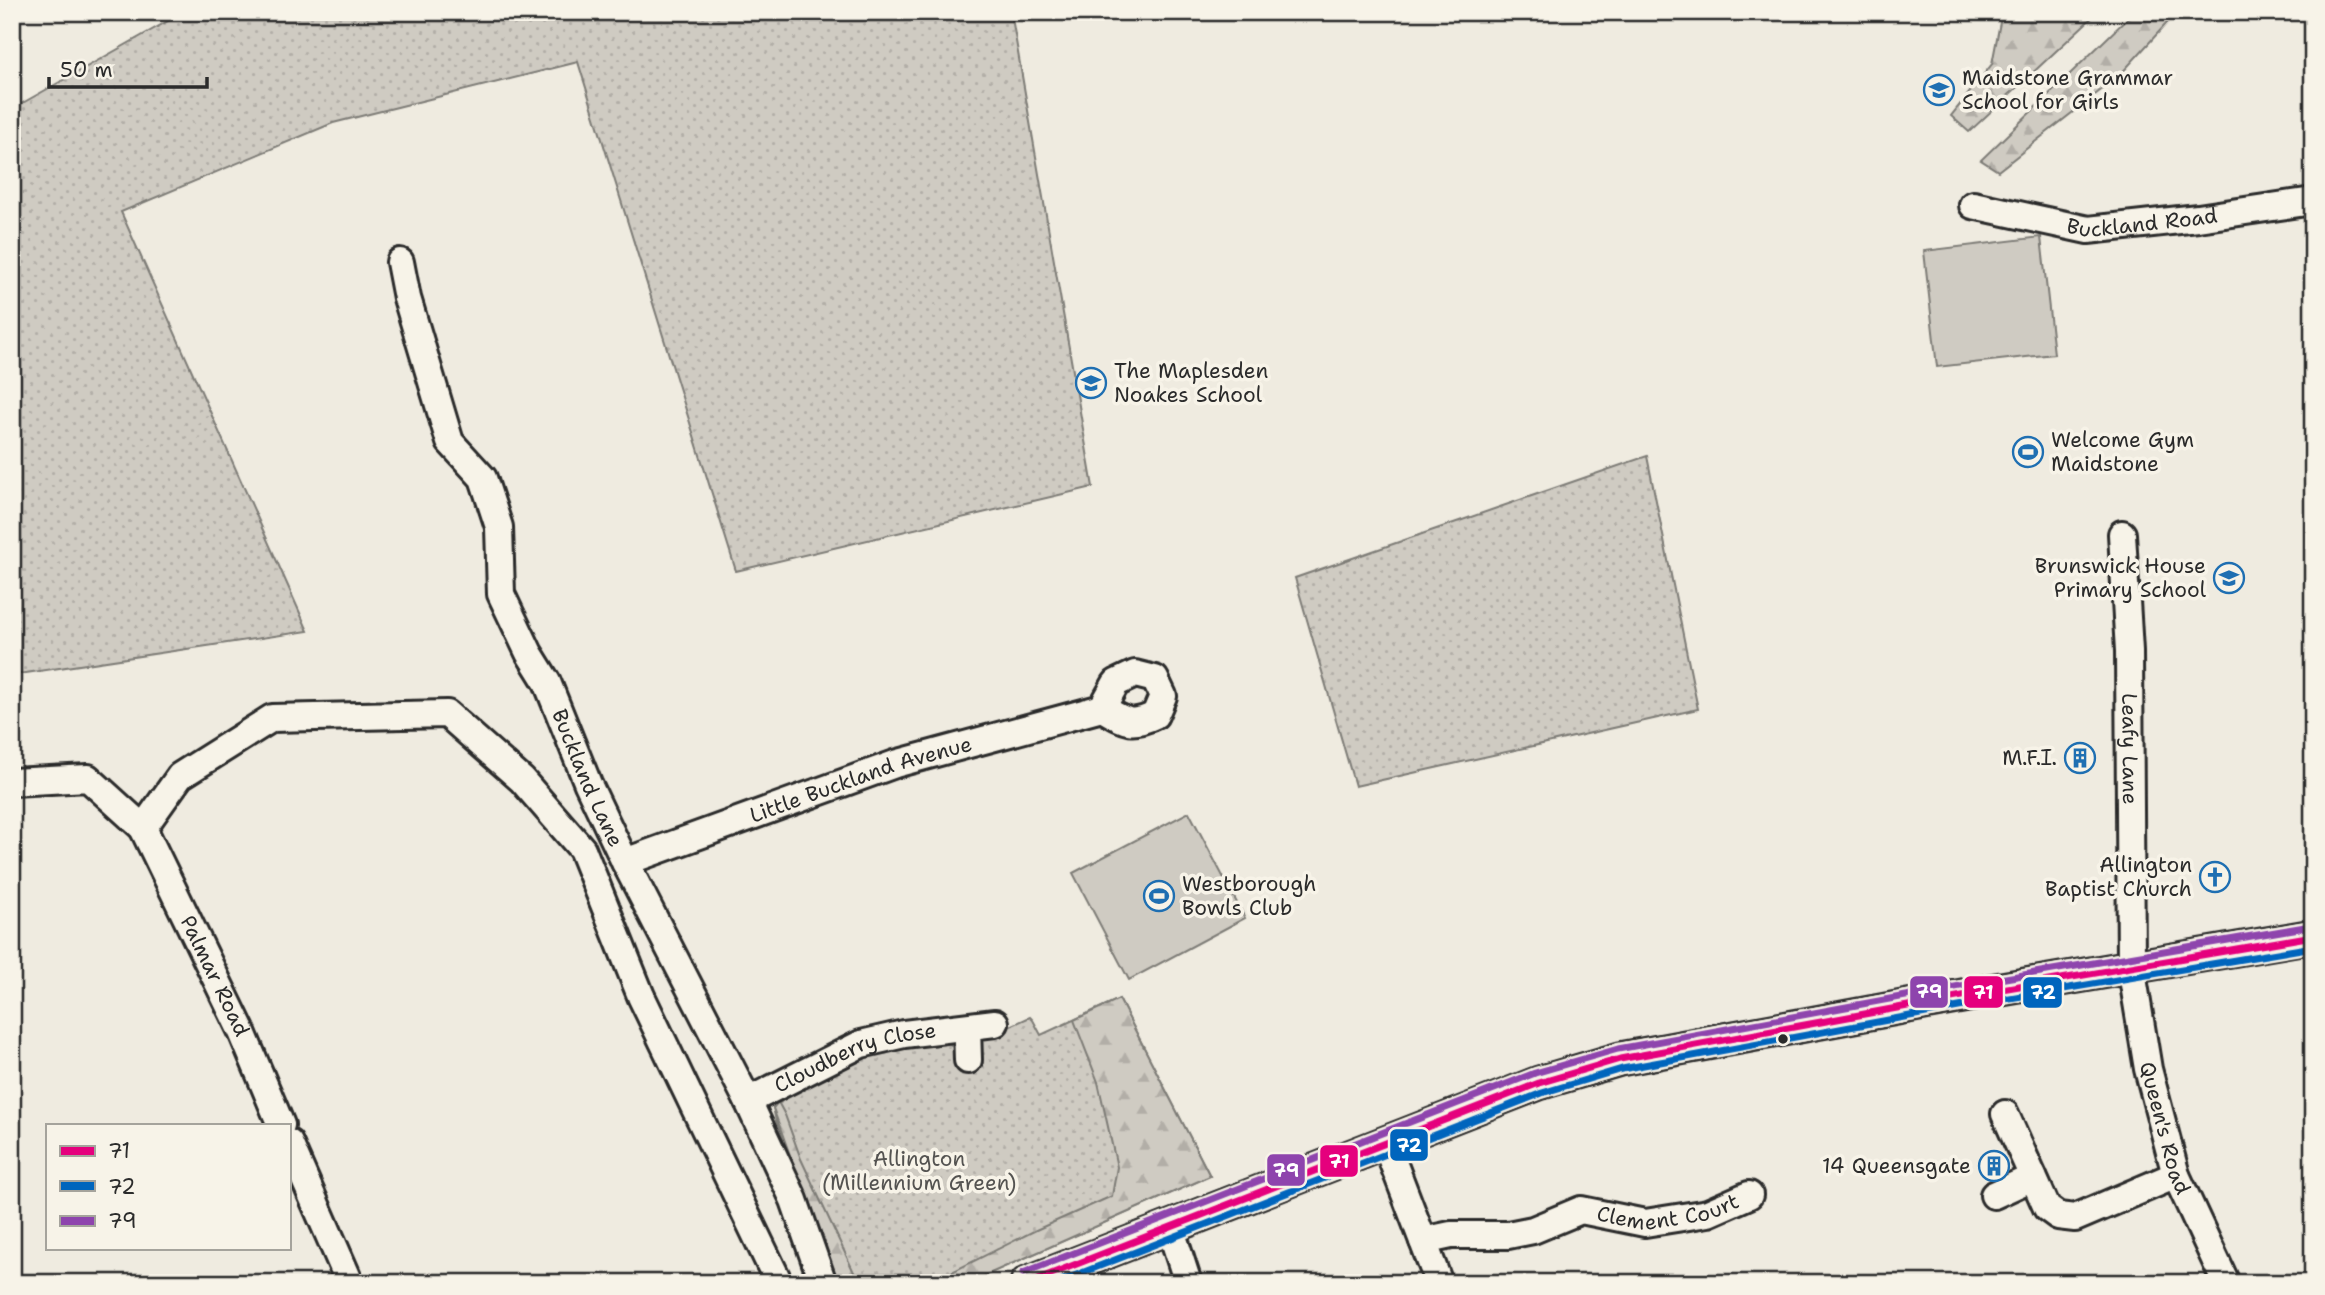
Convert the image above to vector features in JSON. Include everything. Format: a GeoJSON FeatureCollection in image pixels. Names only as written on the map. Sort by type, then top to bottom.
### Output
{"type":"FeatureCollection","features":[{"type":"Feature","properties":{"kind":"main road"},"geometry":{"type":"LineString","coordinates":[[1027,1283],[1539,1083],[1620,1059],[2131,966],[2313,936]]}},
{"type":"Feature","properties":{"kind":"street","name":"Buckland Road"},"geometry":{"type":"LineString","coordinates":[[1973,205],[2088,230],[2198,218],[2313,201]]}},
{"type":"Feature","properties":{"kind":"street","name":"Buckland Lane"},"geometry":{"type":"LineString","coordinates":[[400,262],[407,298],[450,442],[483,478],[499,527],[501,594],[529,653],[547,682],[625,862],[748,1101],[794,1200],[823,1283]]}},
{"type":"Feature","properties":{"kind":"street","name":"Leafy Lane"},"geometry":{"type":"LineString","coordinates":[[2122,534],[2129,651],[2131,966]]}},
{"type":"Feature","properties":{"kind":"street","name":"Little Buckland Avenue"},"geometry":{"type":"LineString","coordinates":[[625,862],[895,764],[1102,708]]}},
{"type":"Feature","properties":{"kind":"street","name":"Buckland Lane"},"geometry":{"type":"LineString","coordinates":[[144,828],[180,776],[272,718],[447,714],[522,780],[582,849],[641,996],[779,1283]]}},
{"type":"Feature","properties":{"kind":"street"},"geometry":{"type":"LineString","coordinates":[[12,782],[88,778],[144,828]]}},
{"type":"Feature","properties":{"kind":"street","name":"Palmar Road"},"geometry":{"type":"LineString","coordinates":[[144,828],[242,1032],[281,1124]]}},
{"type":"Feature","properties":{"kind":"street","name":"Queen's Road"},"geometry":{"type":"LineString","coordinates":[[2131,966],[2148,1069],[2176,1175],[2226,1283]]}},
{"type":"Feature","properties":{"kind":"street","name":"Cloudberry Close"},"geometry":{"type":"LineString","coordinates":[[748,1101],[861,1044],[904,1034],[995,1023]]}},
{"type":"Feature","properties":{"kind":"street","name":"Cloudberry Close"},"geometry":{"type":"LineString","coordinates":[[967,1027],[968,1060]]}},
{"type":"Feature","properties":{"kind":"street"},"geometry":{"type":"LineString","coordinates":[[2006,1114],[2047,1208],[2058,1216],[2075,1218],[2176,1175]]}},
{"type":"Feature","properties":{"kind":"street"},"geometry":{"type":"LineString","coordinates":[[1386,1144],[1439,1283]]}},
{"type":"Feature","properties":{"kind":"street"},"geometry":{"type":"LineString","coordinates":[[290,1145],[350,1283]]}},
{"type":"Feature","properties":{"kind":"street"},"geometry":{"type":"LineString","coordinates":[[1994,1195],[2034,1177]]}},
{"type":"Feature","properties":{"kind":"street","name":"Clement Court"},"geometry":{"type":"LineString","coordinates":[[1423,1241],[1451,1235],[1507,1235],[1533,1230],[1581,1210],[1645,1223],[1708,1213],[1749,1195]]}},
{"type":"Feature","properties":{"kind":"street"},"geometry":{"type":"LineString","coordinates":[[1170,1227],[1188,1283]]}},
{"type":"Feature","properties":{"kind":"green space"},"geometry":{"type":"Polygon","coordinates":[[[184,12],[1011,12],[1093,487],[736,571],[578,62],[333,123],[121,212],[308,631],[12,675],[12,109],[184,12]]]}},
{"type":"Feature","properties":{"kind":"green space"},"geometry":{"type":"Polygon","coordinates":[[[2002,12],[2098,12],[1969,132],[1951,116],[1992,64],[2002,12]]]}},
{"type":"Feature","properties":{"kind":"green space"},"geometry":{"type":"Polygon","coordinates":[[[2134,12],[2177,12],[2119,76],[1998,171],[1981,160],[2134,12]]]}},
{"type":"Feature","properties":{"kind":"green space"},"geometry":{"type":"Polygon","coordinates":[[[2041,237],[2054,354],[1937,367],[1924,251],[2041,237]]]}},
{"type":"Feature","properties":{"kind":"green space"},"geometry":{"type":"Polygon","coordinates":[[[1647,456],[1698,709],[1355,786],[1295,578],[1647,456]]]}},
{"type":"Feature","properties":{"kind":"green space","name":"Westborough Bowls Club"},"geometry":{"type":"Polygon","coordinates":[[[1189,812],[1245,918],[1129,980],[1073,873],[1189,812]]]}},
{"type":"Feature","properties":{"kind":"green space","name":"Allington (Millennium Green)"},"geometry":{"type":"Polygon","coordinates":[[[1119,999],[1210,1176],[968,1283],[836,1283],[808,1195],[776,1121],[773,1108],[787,1097],[785,1091],[869,1049],[944,1040],[957,1049],[979,1045],[986,1037],[1030,1017],[1041,1035],[1119,999]]]}},
{"type":"Feature","properties":{"kind":"green space"},"geometry":{"type":"Polygon","coordinates":[[[1119,999],[1210,1176],[968,1283],[930,1283],[1036,1230],[1112,1196],[1117,1167],[1098,1082],[1074,1020],[1119,999]]]}},
{"type":"Feature","properties":{"kind":"green space"},"geometry":{"type":"Polygon","coordinates":[[[778,1102],[801,1159],[859,1283],[836,1283],[773,1108],[778,1102]]]}},
{"type":"Feature","properties":{"kind":"transit line","name":"79"},"geometry":{"type":"LineString","coordinates":[[1023,1273],[1535,1073],[1618,1049],[1982,982],[2311,926]]}},
{"type":"Feature","properties":{"kind":"transit line","name":"71"},"geometry":{"type":"LineString","coordinates":[[1028,1283],[1539,1083],[1620,1059],[1984,992],[2313,936]]}},
{"type":"Feature","properties":{"kind":"transit line","name":"72"},"geometry":{"type":"LineString","coordinates":[[1056,1283],[1542,1093],[1622,1069],[1986,1002],[2313,947]]}},
{"type":"Feature","properties":{"kind":"place","name":"Maidstone Grammar School for Girls"},"geometry":{"type":"Point","coordinates":[1939,90]}},
{"type":"Feature","properties":{"kind":"place","name":"The Maplesden Noakes School"},"geometry":{"type":"Point","coordinates":[1091,383]}},
{"type":"Feature","properties":{"kind":"place","name":"Welcome Gym Maidstone"},"geometry":{"type":"Point","coordinates":[2028,452]}},
{"type":"Feature","properties":{"kind":"place","name":"Brunswick House Primary School"},"geometry":{"type":"Point","coordinates":[2229,578]}},
{"type":"Feature","properties":{"kind":"place","name":"M.F.I."},"geometry":{"type":"Point","coordinates":[2080,758]}},
{"type":"Feature","properties":{"kind":"place","name":"Allington Baptist Church"},"geometry":{"type":"Point","coordinates":[2215,877]}},
{"type":"Feature","properties":{"kind":"place","name":"Westborough Bowls Club"},"geometry":{"type":"Point","coordinates":[1159,896]}},
{"type":"Feature","properties":{"kind":"place","name":"14 Queensgate"},"geometry":{"type":"Point","coordinates":[1994,1166]}}]}
